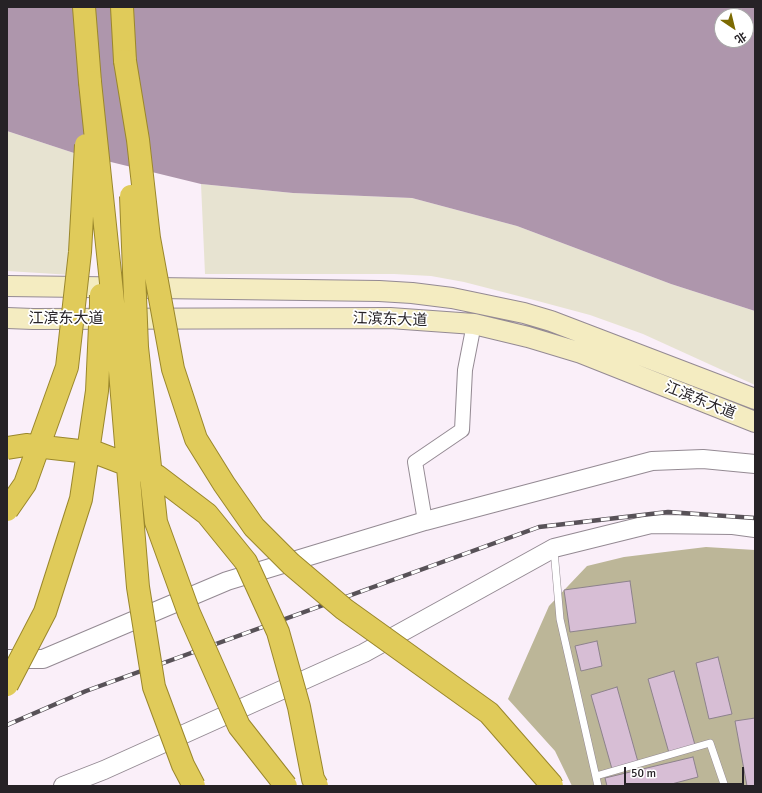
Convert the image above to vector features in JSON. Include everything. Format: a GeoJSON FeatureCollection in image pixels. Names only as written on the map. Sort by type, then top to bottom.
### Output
{"type":"FeatureCollection","features":[{"type":"Feature","properties":{"kind":"highway"},"geometry":{"type":"LineString","coordinates":[[84,7],[90,82],[119,359],[138,587],[154,687],[184,765],[194,786]]}},
{"type":"Feature","properties":{"kind":"highway"},"geometry":{"type":"LineString","coordinates":[[122,7],[137,347],[156,522],[189,613],[239,726],[286,786]]}},
{"type":"Feature","properties":{"kind":"highway"},"geometry":{"type":"LineString","coordinates":[[125,61],[138,140],[149,238],[173,370],[196,439],[224,484],[254,526],[291,564],[344,609],[489,713],[552,786]]}},
{"type":"Feature","properties":{"kind":"highway"},"geometry":{"type":"LineString","coordinates":[[7,510],[25,484],[67,367],[80,252],[90,82]]}},
{"type":"Feature","properties":{"kind":"highway"},"geometry":{"type":"LineString","coordinates":[[7,685],[45,612],[81,499],[97,391],[101,304],[90,82]]}},
{"type":"Feature","properties":{"kind":"highway"},"geometry":{"type":"LineString","coordinates":[[7,448],[26,445],[97,453],[158,476],[208,514],[246,562],[278,632],[299,707],[313,779],[317,786]]}},
{"type":"Feature","properties":{"kind":"main road"},"geometry":{"type":"LineString","coordinates":[[7,286],[379,291],[452,298],[524,312],[755,398]]}},
{"type":"Feature","properties":{"kind":"main road","name":"江滨东大道"},"geometry":{"type":"LineString","coordinates":[[7,318],[390,318],[474,324],[528,336],[581,353],[755,422]]}},
{"type":"Feature","properties":{"kind":"street"},"geometry":{"type":"LineString","coordinates":[[425,522],[415,462],[462,430],[465,370],[474,324]]}},
{"type":"Feature","properties":{"kind":"street"},"geometry":{"type":"LineString","coordinates":[[7,659],[43,659],[227,581],[425,522],[652,461],[703,459],[755,464]]}},
{"type":"Feature","properties":{"kind":"street"},"geometry":{"type":"LineString","coordinates":[[63,786],[104,770],[364,653],[554,548],[651,524],[733,525],[755,528]]}},
{"type":"Feature","properties":{"kind":"lane"},"geometry":{"type":"LineString","coordinates":[[554,548],[560,619],[598,786]]}},
{"type":"Feature","properties":{"kind":"lane"},"geometry":{"type":"LineString","coordinates":[[596,776],[710,743],[724,784]]}},
{"type":"Feature","properties":{"kind":"shaded area"},"geometry":{"type":"Polygon","coordinates":[[[7,7],[755,7],[755,311],[671,284],[517,226],[412,198],[293,193],[201,184],[74,153],[7,131],[7,7]]]}},
{"type":"Feature","properties":{"kind":"shaded area"},"geometry":{"type":"Polygon","coordinates":[[[7,131],[74,153],[88,276],[7,271],[7,131]]]}},
{"type":"Feature","properties":{"kind":"shaded area"},"geometry":{"type":"Polygon","coordinates":[[[201,184],[293,193],[412,198],[517,226],[671,284],[755,311],[755,385],[643,334],[590,315],[464,282],[431,276],[394,274],[205,274],[201,184]]]}},
{"type":"Feature","properties":{"kind":"shaded area"},"geometry":{"type":"Polygon","coordinates":[[[706,547],[755,550],[755,786],[572,786],[555,751],[508,699],[549,606],[587,566],[624,557],[706,547]]]}},
{"type":"Feature","properties":{"kind":"building"},"geometry":{"type":"Polygon","coordinates":[[[630,581],[636,623],[570,632],[564,590],[630,581]]]}},
{"type":"Feature","properties":{"kind":"building"},"geometry":{"type":"Polygon","coordinates":[[[597,641],[602,666],[581,671],[575,646],[597,641]]]}},
{"type":"Feature","properties":{"kind":"building"},"geometry":{"type":"Polygon","coordinates":[[[718,657],[732,714],[709,719],[696,663],[718,657]]]}},
{"type":"Feature","properties":{"kind":"building"},"geometry":{"type":"Polygon","coordinates":[[[674,671],[695,745],[669,753],[648,679],[674,671]]]}},
{"type":"Feature","properties":{"kind":"building"},"geometry":{"type":"Polygon","coordinates":[[[617,687],[638,762],[612,769],[591,695],[617,687]]]}},
{"type":"Feature","properties":{"kind":"building"},"geometry":{"type":"Polygon","coordinates":[[[755,718],[755,786],[747,786],[735,721],[755,718]]]}},
{"type":"Feature","properties":{"kind":"building"},"geometry":{"type":"Polygon","coordinates":[[[693,757],[698,777],[664,786],[607,786],[605,778],[693,757]]]}},
{"type":"Feature","properties":{"kind":"railway"},"geometry":{"type":"LineString","coordinates":[[7,725],[86,691],[539,527],[668,512],[755,518]]}}]}
